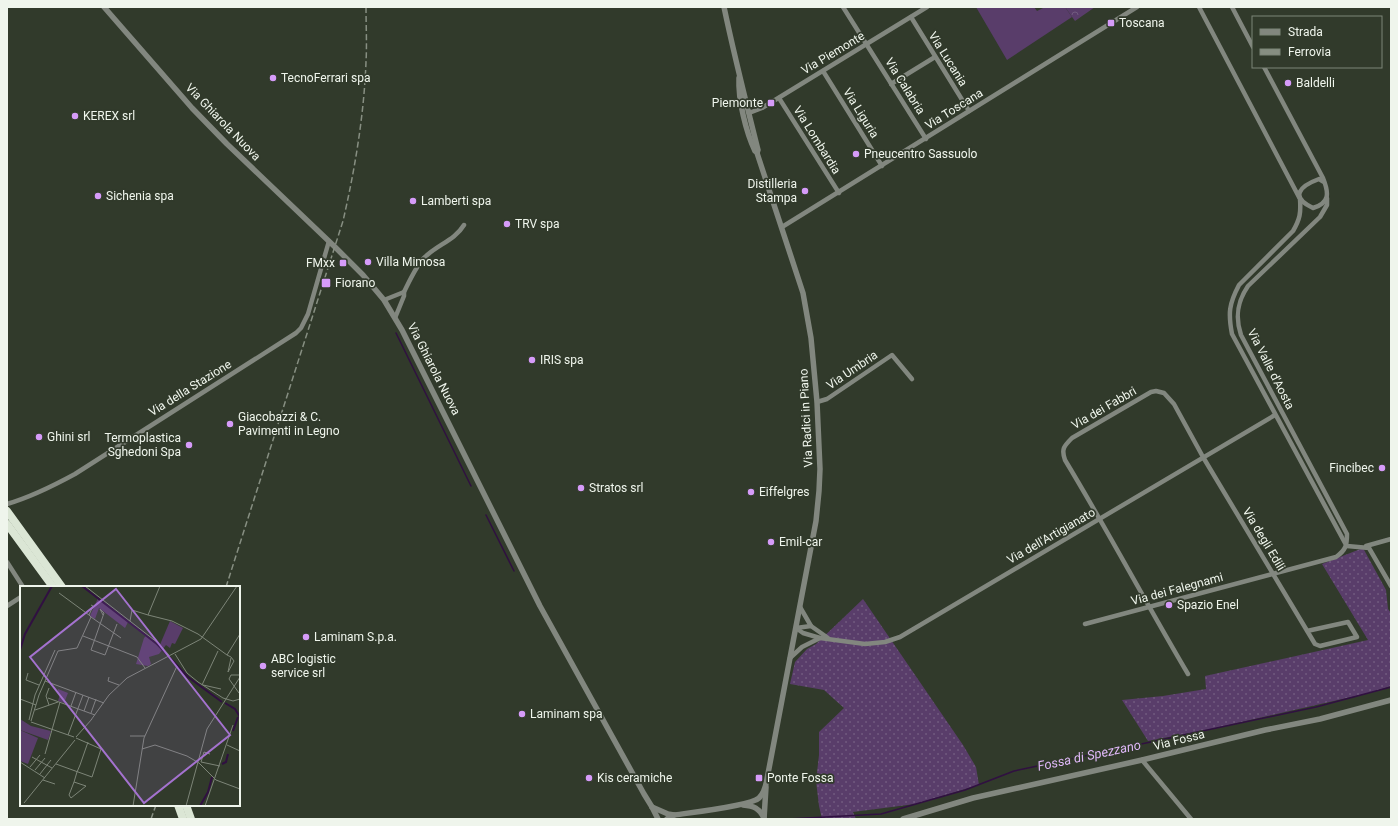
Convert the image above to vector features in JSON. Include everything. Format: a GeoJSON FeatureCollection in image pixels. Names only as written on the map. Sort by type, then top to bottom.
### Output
{"type":"FeatureCollection","features":[{"type":"Feature","properties":{"kind":"highway"},"geometry":{"type":"LineString","coordinates":[[7,511],[61,586]]}},
{"type":"Feature","properties":{"kind":"highway"},"geometry":{"type":"LineString","coordinates":[[7,524],[52,586]]}},
{"type":"Feature","properties":{"kind":"highway"},"geometry":{"type":"LineString","coordinates":[[178,806],[184,819]]}},
{"type":"Feature","properties":{"kind":"highway"},"geometry":{"type":"LineString","coordinates":[[186,806],[191,819]]}},
{"type":"Feature","properties":{"kind":"street","name":"Via Ghiarola Nuova"},"geometry":{"type":"LineString","coordinates":[[104,7],[197,113],[227,144],[330,241],[363,275],[384,300],[395,318],[454,432],[540,606],[658,819]]}},
{"type":"Feature","properties":{"kind":"street"},"geometry":{"type":"LineString","coordinates":[[724,7],[758,150],[757,153]]}},
{"type":"Feature","properties":{"kind":"street","name":"Via Calabria"},"geometry":{"type":"LineString","coordinates":[[843,7],[926,139]]}},
{"type":"Feature","properties":{"kind":"street","name":"Via Piemonte"},"geometry":{"type":"LineString","coordinates":[[749,113],[762,108],[779,98],[928,7]]}},
{"type":"Feature","properties":{"kind":"street","name":"Via Toscana"},"geometry":{"type":"LineString","coordinates":[[782,227],[1137,7]]}},
{"type":"Feature","properties":{"kind":"street"},"geometry":{"type":"LineString","coordinates":[[1198,7],[1300,199],[1313,208],[1321,205],[1327,198],[1327,188],[1265,68]]}},
{"type":"Feature","properties":{"kind":"street"},"geometry":{"type":"LineString","coordinates":[[1232,7],[1252,45]]}},
{"type":"Feature","properties":{"kind":"street","name":"Via Lucania"},"geometry":{"type":"LineString","coordinates":[[910,18],[969,112]]}},
{"type":"Feature","properties":{"kind":"street"},"geometry":{"type":"LineString","coordinates":[[891,84],[935,57]]}},
{"type":"Feature","properties":{"kind":"street","name":"Via Liguria"},"geometry":{"type":"LineString","coordinates":[[823,71],[882,166]]}},
{"type":"Feature","properties":{"kind":"street"},"geometry":{"type":"LineString","coordinates":[[739,74],[739,92],[747,130],[757,153]]}},
{"type":"Feature","properties":{"kind":"street"},"geometry":{"type":"LineString","coordinates":[[739,92],[742,95],[746,110],[749,113]]}},
{"type":"Feature","properties":{"kind":"street","name":"Via Lombardia"},"geometry":{"type":"LineString","coordinates":[[779,98],[839,193]]}},
{"type":"Feature","properties":{"kind":"street"},"geometry":{"type":"LineString","coordinates":[[747,130],[749,126],[747,116],[749,113]]}},
{"type":"Feature","properties":{"kind":"street","name":"Via Radici in Piano"},"geometry":{"type":"LineString","coordinates":[[757,153],[803,293],[811,338],[820,454],[816,521],[766,782]]}},
{"type":"Feature","properties":{"kind":"street","name":"Via Valle d'Aosta"},"geometry":{"type":"LineString","coordinates":[[1324,182],[1319,179],[1302,187],[1299,192],[1301,213],[1298,223],[1293,231],[1239,285],[1231,302],[1229,318],[1232,334],[1347,546]]}},
{"type":"Feature","properties":{"kind":"street","name":"Via Valle d'Aosta"},"geometry":{"type":"LineString","coordinates":[[1327,198],[1327,205],[1320,217],[1248,286],[1238,306],[1238,325],[1241,335],[1347,534],[1347,546]]}},
{"type":"Feature","properties":{"kind":"street"},"geometry":{"type":"LineString","coordinates":[[395,318],[404,296],[404,292],[424,257],[460,232],[464,225]]}},
{"type":"Feature","properties":{"kind":"street","name":"Via della Stazione"},"geometry":{"type":"LineString","coordinates":[[7,504],[18,501],[53,486],[75,474],[296,333],[301,328],[308,314],[330,241]]}},
{"type":"Feature","properties":{"kind":"street"},"geometry":{"type":"LineString","coordinates":[[384,300],[404,292]]}},
{"type":"Feature","properties":{"kind":"street","name":"Via Umbria"},"geometry":{"type":"LineString","coordinates":[[817,402],[826,399],[892,356],[912,379]]}},
{"type":"Feature","properties":{"kind":"street","name":"Via dei Fabbri"},"geometry":{"type":"LineString","coordinates":[[1101,518],[1063,454],[1065,446],[1072,438],[1151,392],[1156,391],[1164,394],[1174,404],[1203,457]]}},
{"type":"Feature","properties":{"kind":"street","name":"Via dell'Artigianato"},"geometry":{"type":"LineString","coordinates":[[796,628],[803,633],[820,638],[865,644],[885,642],[900,637],[1275,415]]}},
{"type":"Feature","properties":{"kind":"street","name":"Via degli Edili"},"geometry":{"type":"LineString","coordinates":[[1203,457],[1307,632],[1315,644],[1320,646],[1357,637],[1348,622],[1307,632]]}},
{"type":"Feature","properties":{"kind":"street"},"geometry":{"type":"LineString","coordinates":[[1101,518],[1148,606],[1188,674]]}},
{"type":"Feature","properties":{"kind":"street"},"geometry":{"type":"LineString","coordinates":[[1362,547],[1391,539]]}},
{"type":"Feature","properties":{"kind":"street"},"geometry":{"type":"LineString","coordinates":[[1273,574],[1336,557],[1343,552],[1347,546],[1362,547],[1369,548],[1391,586]]}},
{"type":"Feature","properties":{"kind":"street"},"geometry":{"type":"LineString","coordinates":[[7,562],[22,586]]}},
{"type":"Feature","properties":{"kind":"street","name":"Via dei Falegnami"},"geometry":{"type":"LineString","coordinates":[[1086,624],[1148,606],[1273,574]]}},
{"type":"Feature","properties":{"kind":"street"},"geometry":{"type":"LineString","coordinates":[[7,606],[20,598]]}},
{"type":"Feature","properties":{"kind":"street","name":"Via dell'Artigianato"},"geometry":{"type":"LineString","coordinates":[[800,607],[811,626],[828,638]]}},
{"type":"Feature","properties":{"kind":"street"},"geometry":{"type":"LineString","coordinates":[[796,628],[811,626]]}},
{"type":"Feature","properties":{"kind":"street","name":"Via dell'Artigianato"},"geometry":{"type":"LineString","coordinates":[[790,658],[802,647],[820,638]]}},
{"type":"Feature","properties":{"kind":"street","name":"Via Fossa"},"geometry":{"type":"LineString","coordinates":[[903,819],[973,798],[1266,730],[1320,719],[1391,700]]}},
{"type":"Feature","properties":{"kind":"street"},"geometry":{"type":"LineString","coordinates":[[1142,760],[1192,819]]}},
{"type":"Feature","properties":{"kind":"street"},"geometry":{"type":"LineString","coordinates":[[652,807],[674,815],[739,805],[758,799],[763,792],[766,782]]}},
{"type":"Feature","properties":{"kind":"street"},"geometry":{"type":"LineString","coordinates":[[764,816],[766,782]]}},
{"type":"Feature","properties":{"kind":"street"},"geometry":{"type":"LineString","coordinates":[[739,805],[756,807],[764,816]]}},
{"type":"Feature","properties":{"kind":"street"},"geometry":{"type":"LineString","coordinates":[[667,819],[674,815]]}},
{"type":"Feature","properties":{"kind":"green space"},"geometry":{"type":"Polygon","coordinates":[[[976,7],[1034,7],[1037,11],[1045,7],[1065,7],[1072,17],[1007,60],[976,7]]]}},
{"type":"Feature","properties":{"kind":"green space"},"geometry":{"type":"Polygon","coordinates":[[[1065,7],[1095,7],[1075,21],[1065,7]]]}},
{"type":"Feature","properties":{"kind":"green space"},"geometry":{"type":"Polygon","coordinates":[[[1363,548],[1386,590],[1388,609],[1391,613],[1391,686],[1369,693],[1215,728],[1148,741],[1122,700],[1163,696],[1206,689],[1205,676],[1368,640],[1322,564],[1363,548]]]}},
{"type":"Feature","properties":{"kind":"green space"},"geometry":{"type":"Polygon","coordinates":[[[863,599],[963,745],[976,767],[979,785],[915,804],[853,812],[856,819],[822,819],[816,781],[819,755],[819,732],[844,708],[824,690],[790,684],[795,662],[807,649],[816,644],[863,599]]]}},
{"type":"Feature","properties":{"kind":"waterway"},"geometry":{"type":"LineString","coordinates":[[396,333],[471,486]]}},
{"type":"Feature","properties":{"kind":"waterway"},"geometry":{"type":"LineString","coordinates":[[486,515],[514,571]]}},
{"type":"Feature","properties":{"kind":"waterway","name":"Fossa di Spezzano"},"geometry":{"type":"LineString","coordinates":[[788,819],[881,814],[965,790],[1014,771],[1316,707],[1391,687]]}},
{"type":"Feature","properties":{"kind":"railway"},"geometry":{"type":"LineString","coordinates":[[226,586],[343,221],[355,162],[361,122],[365,82],[366,7]]}},
{"type":"Feature","properties":{"kind":"railway"},"geometry":{"type":"LineString","coordinates":[[151,819],[156,806]]}},
{"type":"Feature","properties":{"kind":"place","name":"Toscana"},"geometry":{"type":"Point","coordinates":[1111,23]}},
{"type":"Feature","properties":{"kind":"place","name":"TecnoFerrari spa"},"geometry":{"type":"Point","coordinates":[273,78]}},
{"type":"Feature","properties":{"kind":"place","name":"Baldelli"},"geometry":{"type":"Point","coordinates":[1288,83]}},
{"type":"Feature","properties":{"kind":"place","name":"Piemonte"},"geometry":{"type":"Point","coordinates":[771,103]}},
{"type":"Feature","properties":{"kind":"place","name":"KEREX srl"},"geometry":{"type":"Point","coordinates":[75,116]}},
{"type":"Feature","properties":{"kind":"place","name":"Pneucentro Sassuolo"},"geometry":{"type":"Point","coordinates":[856,154]}},
{"type":"Feature","properties":{"kind":"place","name":"Distilleria Stampa"},"geometry":{"type":"Point","coordinates":[805,191]}},
{"type":"Feature","properties":{"kind":"place","name":"Sichenia spa"},"geometry":{"type":"Point","coordinates":[98,196]}},
{"type":"Feature","properties":{"kind":"place","name":"Lamberti spa"},"geometry":{"type":"Point","coordinates":[413,201]}},
{"type":"Feature","properties":{"kind":"place","name":"TRV spa"},"geometry":{"type":"Point","coordinates":[507,224]}},
{"type":"Feature","properties":{"kind":"place","name":"Villa Mimosa"},"geometry":{"type":"Point","coordinates":[368,262]}},
{"type":"Feature","properties":{"kind":"place","name":"FMxx"},"geometry":{"type":"Point","coordinates":[343,263]}},
{"type":"Feature","properties":{"kind":"place","name":"Fiorano"},"geometry":{"type":"Point","coordinates":[326,283]}},
{"type":"Feature","properties":{"kind":"place","name":"IRIS spa"},"geometry":{"type":"Point","coordinates":[532,360]}},
{"type":"Feature","properties":{"kind":"place","name":"Giacobazzi & C. Pavimenti in Legno"},"geometry":{"type":"Point","coordinates":[230,424]}},
{"type":"Feature","properties":{"kind":"place","name":"Ghini srl"},"geometry":{"type":"Point","coordinates":[39,437]}},
{"type":"Feature","properties":{"kind":"place","name":"Termoplastica Sghedoni Spa"},"geometry":{"type":"Point","coordinates":[189,445]}},
{"type":"Feature","properties":{"kind":"place","name":"Fincibec"},"geometry":{"type":"Point","coordinates":[1382,468]}},
{"type":"Feature","properties":{"kind":"place","name":"Stratos srl"},"geometry":{"type":"Point","coordinates":[581,488]}},
{"type":"Feature","properties":{"kind":"place","name":"Eiffelgres"},"geometry":{"type":"Point","coordinates":[751,492]}},
{"type":"Feature","properties":{"kind":"place","name":"Emil-car"},"geometry":{"type":"Point","coordinates":[771,542]}},
{"type":"Feature","properties":{"kind":"place","name":"Spazio Enel"},"geometry":{"type":"Point","coordinates":[1169,605]}},
{"type":"Feature","properties":{"kind":"place","name":"Laminam S.p.a."},"geometry":{"type":"Point","coordinates":[306,637]}},
{"type":"Feature","properties":{"kind":"place","name":"ABC logistic service srl"},"geometry":{"type":"Point","coordinates":[263,666]}},
{"type":"Feature","properties":{"kind":"place","name":"Laminam spa"},"geometry":{"type":"Point","coordinates":[522,714]}},
{"type":"Feature","properties":{"kind":"place","name":"Kis ceramiche"},"geometry":{"type":"Point","coordinates":[589,778]}},
{"type":"Feature","properties":{"kind":"place","name":"Ponte Fossa"},"geometry":{"type":"Point","coordinates":[759,778]}}]}
